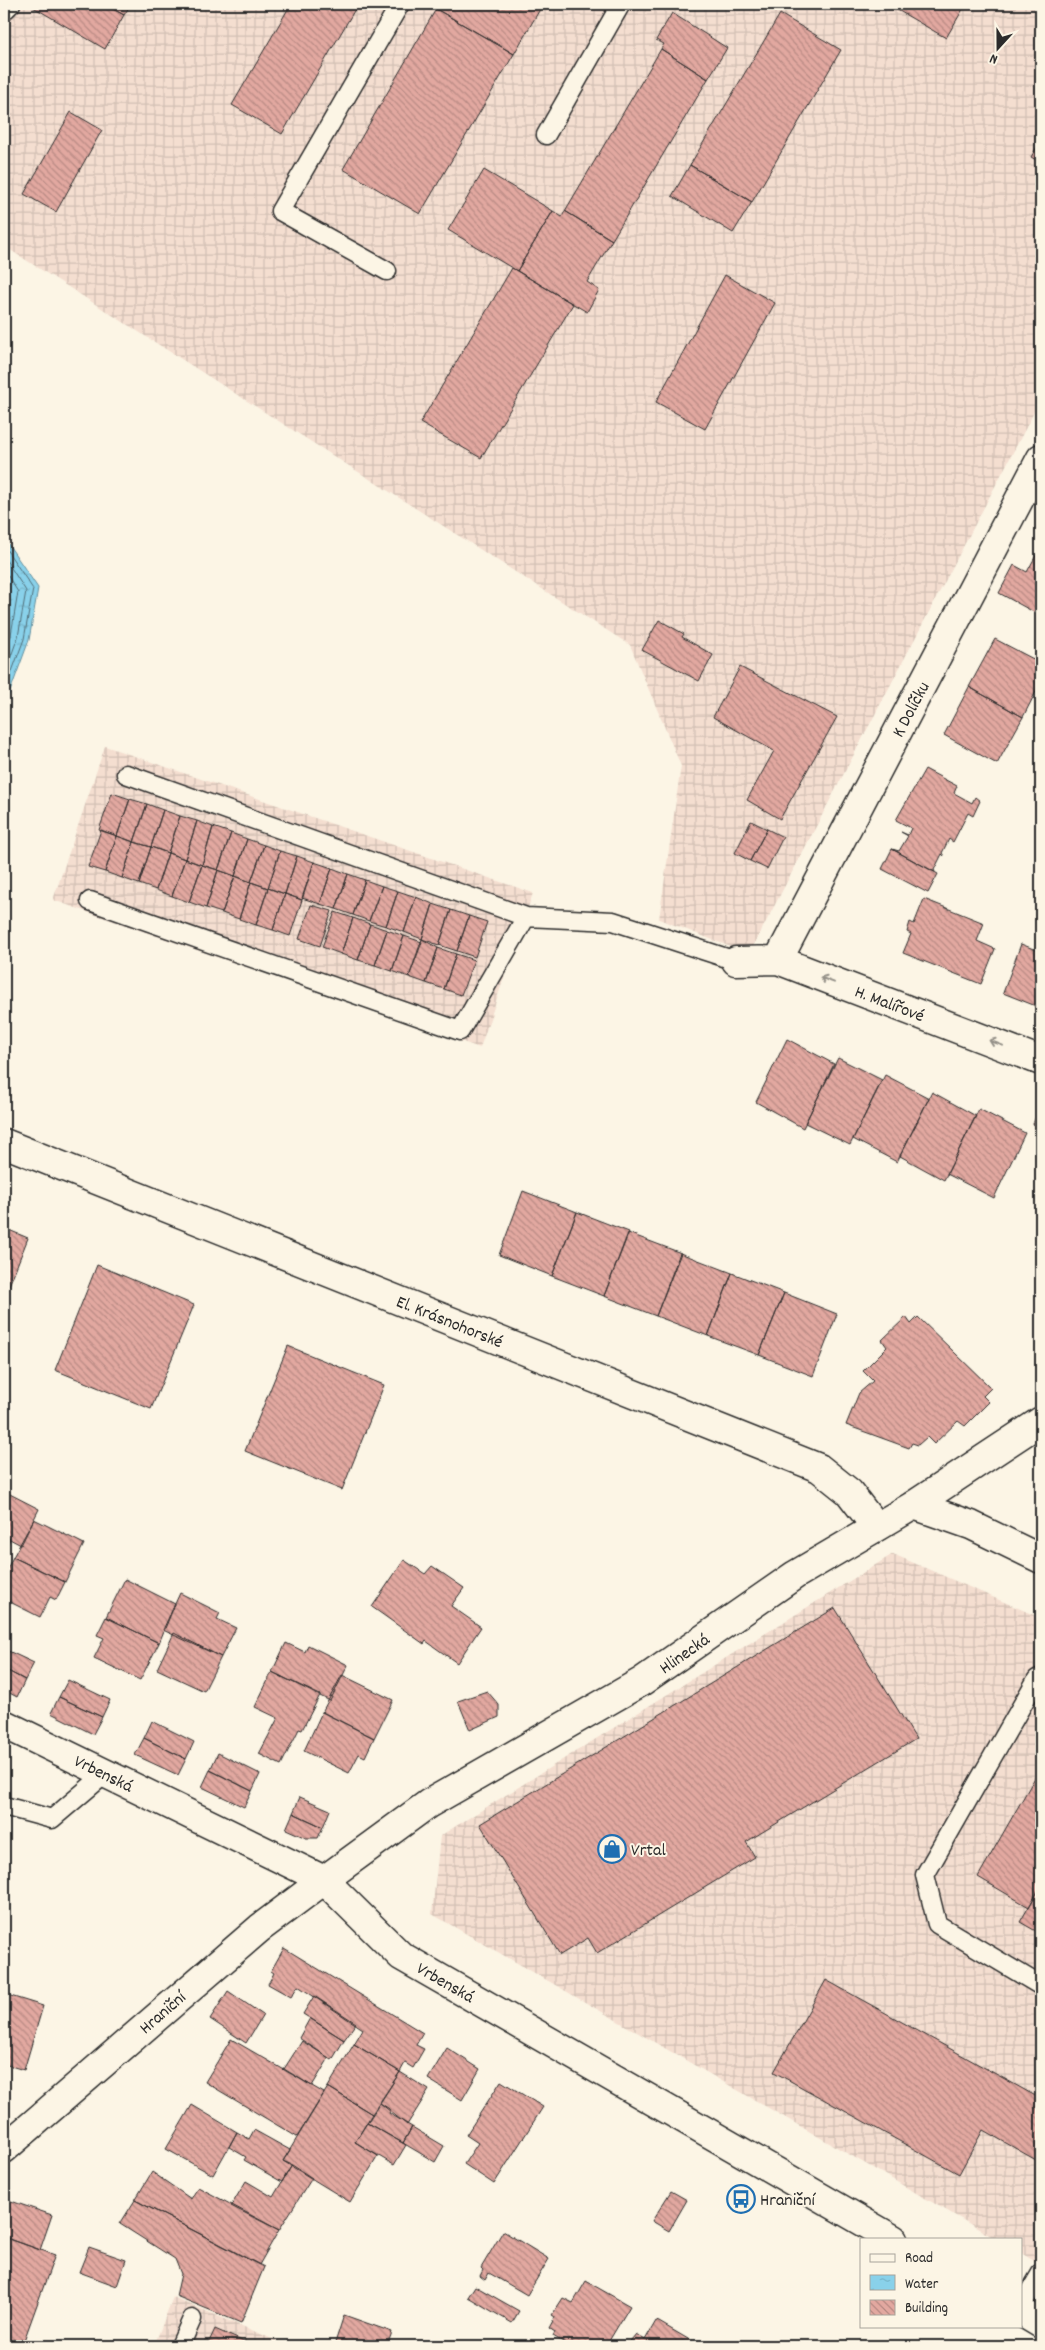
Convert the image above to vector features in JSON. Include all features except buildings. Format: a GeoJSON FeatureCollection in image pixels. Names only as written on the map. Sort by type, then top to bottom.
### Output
{"type":"FeatureCollection","features":[{"type":"Feature","properties":{"kind":"street","name":"K Dolíčku"},"geometry":{"type":"LineString","coordinates":[[778,960],[1041,458]]}},
{"type":"Feature","properties":{"kind":"street","name":"H. Malířové"},"geometry":{"type":"LineString","coordinates":[[736,961],[778,960],[1041,1060]]}},
{"type":"Feature","properties":{"kind":"street","name":"El. Krásnohorské"},"geometry":{"type":"LineString","coordinates":[[4,1143],[819,1468],[849,1492],[876,1527]]}},
{"type":"Feature","properties":{"kind":"street","name":"Hlinecká"},"geometry":{"type":"LineString","coordinates":[[324,1880],[428,1804],[641,1682],[795,1575],[914,1505],[1041,1421]]}},
{"type":"Feature","properties":{"kind":"street"},"geometry":{"type":"LineString","coordinates":[[914,1505],[970,1525],[1041,1559]]}},
{"type":"Feature","properties":{"kind":"street","name":"Vrbenská"},"geometry":{"type":"LineString","coordinates":[[4,1724],[324,1880],[401,1956],[891,2238]]}},
{"type":"Feature","properties":{"kind":"street","name":"Hraniční"},"geometry":{"type":"LineString","coordinates":[[4,2149],[260,1928],[324,1880]]}},
{"type":"Feature","properties":{"kind":"street"},"geometry":{"type":"LineString","coordinates":[[1022,2313],[1041,2324]]}},
{"type":"Feature","properties":{"kind":"lane"},"geometry":{"type":"LineString","coordinates":[[4,12],[11,4]]}},
{"type":"Feature","properties":{"kind":"lane"},"geometry":{"type":"LineString","coordinates":[[387,271],[280,211],[400,4]]}},
{"type":"Feature","properties":{"kind":"lane"},"geometry":{"type":"LineString","coordinates":[[546,135],[621,4]]}},
{"type":"Feature","properties":{"kind":"lane"},"geometry":{"type":"LineString","coordinates":[[126,774],[526,917],[613,921],[736,961]]}},
{"type":"Feature","properties":{"kind":"lane"},"geometry":{"type":"LineString","coordinates":[[90,901],[460,1031],[526,917]]}},
{"type":"Feature","properties":{"kind":"lane"},"geometry":{"type":"LineString","coordinates":[[1041,1677],[1037,1679],[925,1875],[937,1924],[1041,1986]]}},
{"type":"Feature","properties":{"kind":"lane"},"geometry":{"type":"LineString","coordinates":[[4,1806],[52,1819],[105,1774]]}},
{"type":"Feature","properties":{"kind":"lane"},"geometry":{"type":"LineString","coordinates":[[1022,2305],[1041,2273]]}},
{"type":"Feature","properties":{"kind":"lane"},"geometry":{"type":"LineString","coordinates":[[180,2346],[192,2319]]}},
{"type":"Feature","properties":{"kind":"shaded area"},"geometry":{"type":"Polygon","coordinates":[[[4,4],[1041,4],[1041,399],[749,954],[659,919],[681,766],[630,645],[4,246],[4,4]]]}},
{"type":"Feature","properties":{"kind":"shaded area"},"geometry":{"type":"Polygon","coordinates":[[[105,746],[533,893],[480,1048],[53,900],[105,746]]]}},
{"type":"Feature","properties":{"kind":"shaded area"},"geometry":{"type":"Polygon","coordinates":[[[893,1554],[1041,1618],[1041,2265],[1022,2254],[1022,2238],[994,2238],[432,1914],[440,1836],[893,1554]]]}},
{"type":"Feature","properties":{"kind":"shaded area"},"geometry":{"type":"Polygon","coordinates":[[[173,2297],[289,2346],[154,2346],[173,2297]]]}},
{"type":"Feature","properties":{"kind":"water"},"geometry":{"type":"Polygon","coordinates":[[[4,538],[38,588],[29,640],[4,708],[4,538]]]}},
{"type":"Feature","properties":{"kind":"place","name":"Vrtal"},"geometry":{"type":"Point","coordinates":[612,1849]}},
{"type":"Feature","properties":{"kind":"place","name":"Hraniční"},"geometry":{"type":"Point","coordinates":[741,2199]}}]}
